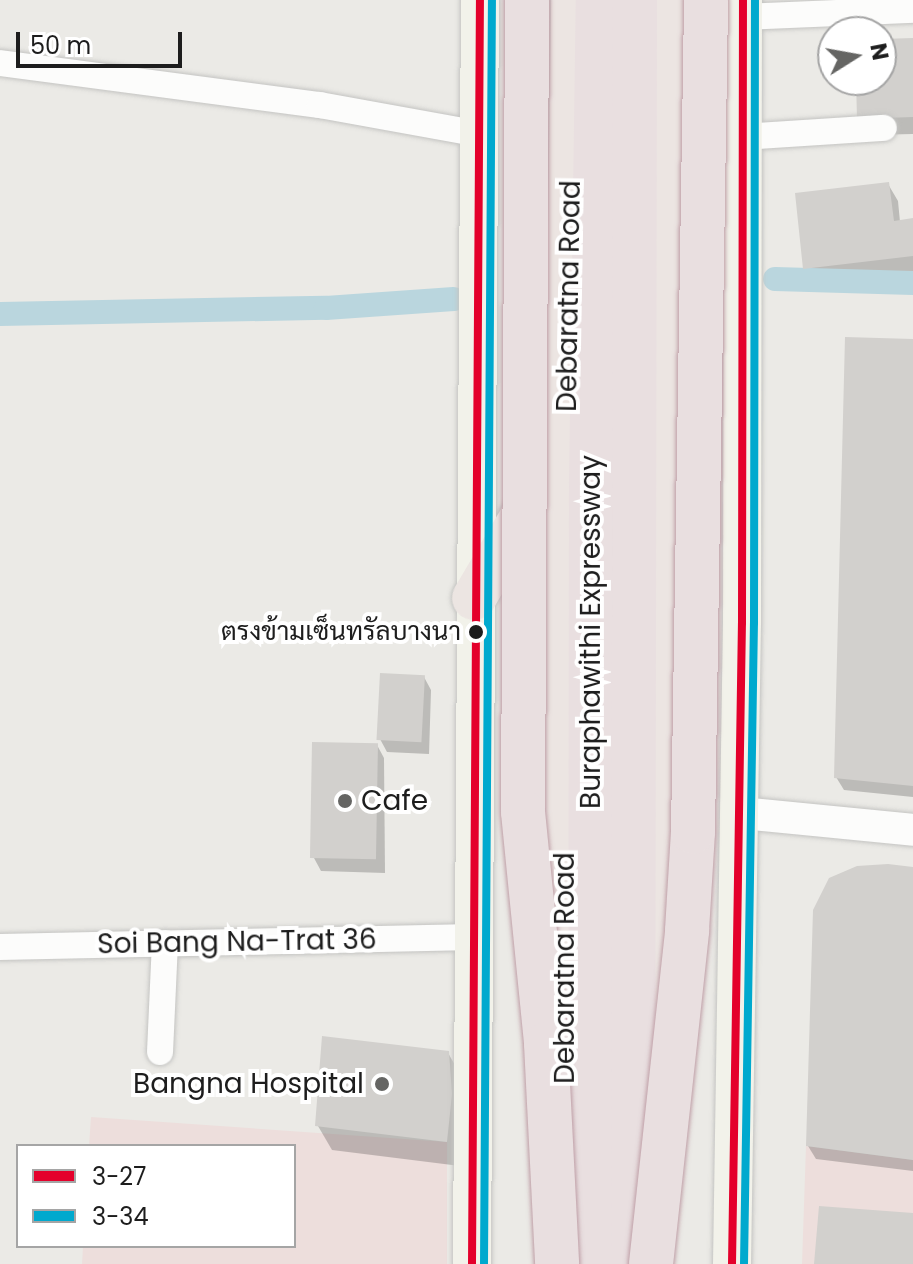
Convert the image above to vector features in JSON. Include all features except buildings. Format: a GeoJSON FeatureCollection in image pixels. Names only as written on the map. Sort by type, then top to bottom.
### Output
{"type":"FeatureCollection","features":[{"type":"Feature","properties":{"kind":"highway"},"geometry":{"type":"LineString","coordinates":[[527,0],[523,812],[546,1044],[557,1264]]}},
{"type":"Feature","properties":{"kind":"highway","name":"Debaratna Road"},"geometry":{"type":"LineString","coordinates":[[565,1264],[567,441],[573,0]]}},
{"type":"Feature","properties":{"kind":"highway","name":"Buraphawithi Expressway"},"geometry":{"type":"LineString","coordinates":[[590,1264],[591,499],[598,0]]}},
{"type":"Feature","properties":{"kind":"highway","name":"Buraphawithi Expressway"},"geometry":{"type":"LineString","coordinates":[[633,1264],[635,0]]}},
{"type":"Feature","properties":{"kind":"highway"},"geometry":{"type":"LineString","coordinates":[[653,1264],[665,0]]}},
{"type":"Feature","properties":{"kind":"highway"},"geometry":{"type":"LineString","coordinates":[[653,1264],[685,945],[693,832],[731,6]]}},
{"type":"Feature","properties":{"kind":"highway"},"geometry":{"type":"LineString","coordinates":[[474,598],[567,441]]}},
{"type":"Feature","properties":{"kind":"main road"},"geometry":{"type":"LineString","coordinates":[[472,1264],[480,0]]}},
{"type":"Feature","properties":{"kind":"main road"},"geometry":{"type":"LineString","coordinates":[[731,6],[743,137],[741,813],[732,1264]]}},
{"type":"Feature","properties":{"kind":"street"},"geometry":{"type":"LineString","coordinates":[[731,6],[913,10]]}},
{"type":"Feature","properties":{"kind":"street"},"geometry":{"type":"LineString","coordinates":[[0,63],[320,105],[479,134]]}},
{"type":"Feature","properties":{"kind":"street"},"geometry":{"type":"LineString","coordinates":[[743,137],[884,128]]}},
{"type":"Feature","properties":{"kind":"street"},"geometry":{"type":"LineString","coordinates":[[741,813],[913,830]]}},
{"type":"Feature","properties":{"kind":"street","name":"Soi Bang Na-Trat 36"},"geometry":{"type":"LineString","coordinates":[[0,947],[473,937]]}},
{"type":"Feature","properties":{"kind":"street"},"geometry":{"type":"LineString","coordinates":[[160,1052],[165,943]]}},
{"type":"Feature","properties":{"kind":"shaded area"},"geometry":{"type":"Polygon","coordinates":[[[91,1117],[447,1142],[447,1264],[82,1264],[83,1248],[296,1248],[296,1144],[89,1144],[91,1117]]]}},
{"type":"Feature","properties":{"kind":"shaded area"},"geometry":{"type":"Polygon","coordinates":[[[806,1146],[913,1160],[913,1264],[802,1264],[806,1146]]]}},
{"type":"Feature","properties":{"kind":"waterway"},"geometry":{"type":"LineString","coordinates":[[775,279],[913,283]]}},
{"type":"Feature","properties":{"kind":"waterway"},"geometry":{"type":"LineString","coordinates":[[0,314],[326,308],[454,299]]}},
{"type":"Feature","properties":{"kind":"transit line","name":"3-27"},"geometry":{"type":"LineString","coordinates":[[472,1264],[480,0]]}},
{"type":"Feature","properties":{"kind":"transit line","name":"3-34"},"geometry":{"type":"LineString","coordinates":[[484,1264],[492,0]]}},
{"type":"Feature","properties":{"kind":"transit line","name":"3-27"},"geometry":{"type":"LineString","coordinates":[[732,1264],[742,623],[743,0]]}},
{"type":"Feature","properties":{"kind":"transit line","name":"3-34"},"geometry":{"type":"LineString","coordinates":[[744,1264],[754,623],[755,0]]}},
{"type":"Feature","properties":{"kind":"place","name":"ตรงข้ามเซ็นทรัลบางนา"},"geometry":{"type":"Point","coordinates":[476,632]}},
{"type":"Feature","properties":{"kind":"place","name":"Cafe"},"geometry":{"type":"Point","coordinates":[345,801]}},
{"type":"Feature","properties":{"kind":"place","name":"Bangna Hospital"},"geometry":{"type":"Point","coordinates":[382,1084]}}]}
